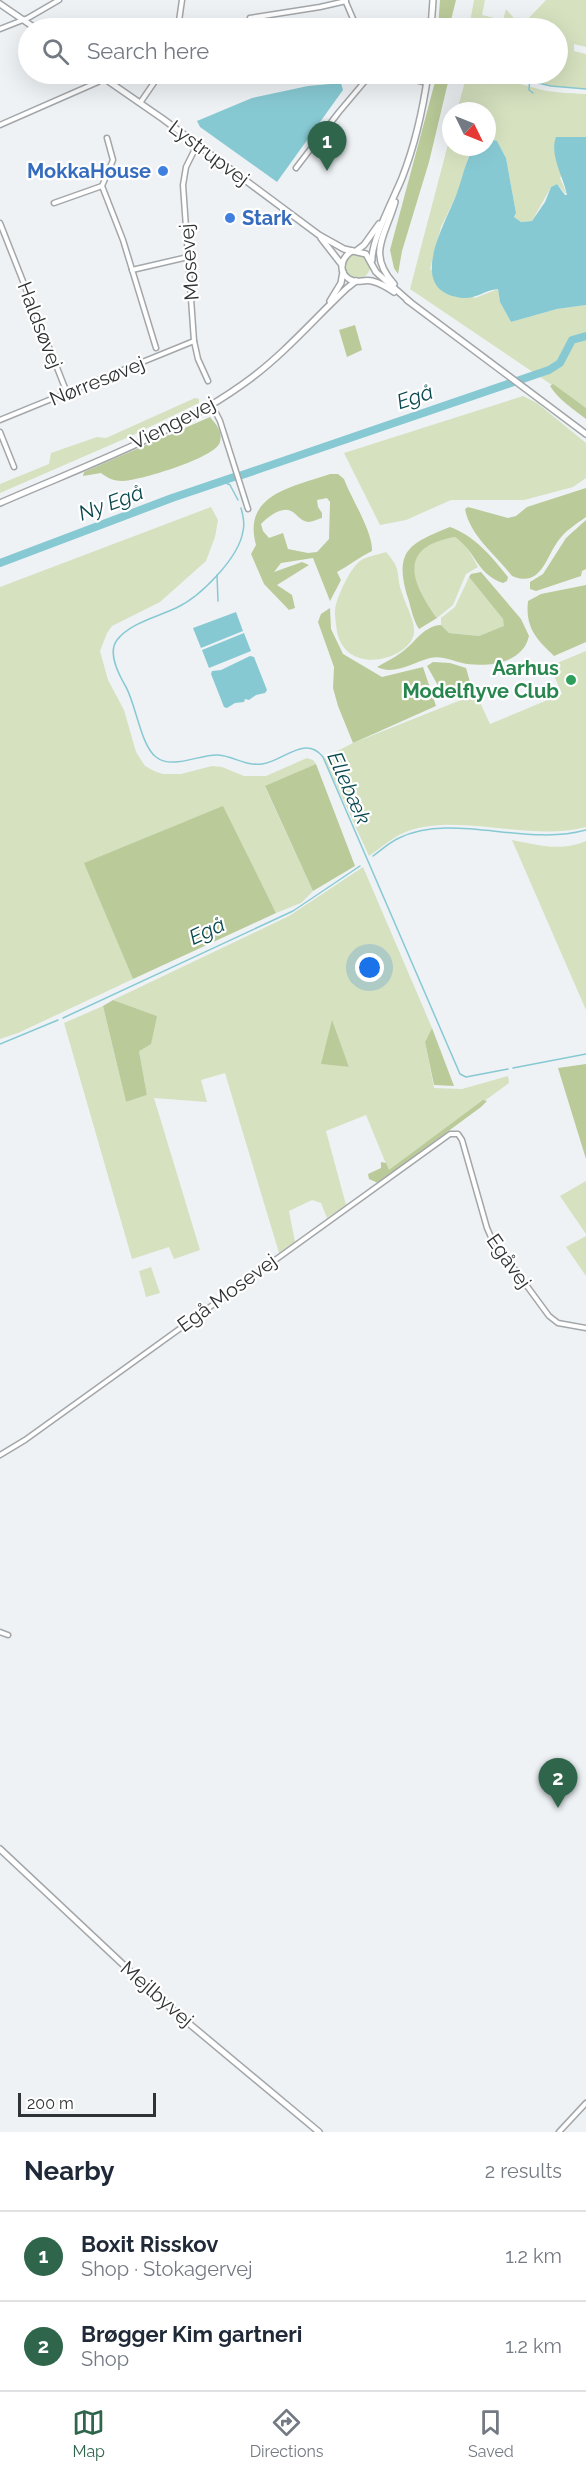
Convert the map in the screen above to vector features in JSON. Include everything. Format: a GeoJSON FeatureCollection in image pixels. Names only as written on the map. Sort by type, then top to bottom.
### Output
{"type":"FeatureCollection","features":[{"type":"Feature","properties":{"kind":"street"},"geometry":{"type":"LineString","coordinates":[[27,18],[59,0]]}},
{"type":"Feature","properties":{"kind":"street"},"geometry":{"type":"LineString","coordinates":[[179,18],[182,0]]}},
{"type":"Feature","properties":{"kind":"street"},"geometry":{"type":"LineString","coordinates":[[250,18],[320,7],[346,0],[353,18]]}},
{"type":"Feature","properties":{"kind":"street"},"geometry":{"type":"LineString","coordinates":[[432,18],[433,0]]}},
{"type":"Feature","properties":{"kind":"street"},"geometry":{"type":"LineString","coordinates":[[0,4],[20,18]]}},
{"type":"Feature","properties":{"kind":"street"},"geometry":{"type":"LineString","coordinates":[[0,29],[18,22]]}},
{"type":"Feature","properties":{"kind":"street"},"geometry":{"type":"LineString","coordinates":[[0,125],[93,84]]}},
{"type":"Feature","properties":{"kind":"street","name":"Lystrupvej"},"geometry":{"type":"LineString","coordinates":[[113,84],[319,235],[338,247],[354,251]]}},
{"type":"Feature","properties":{"kind":"street"},"geometry":{"type":"LineString","coordinates":[[140,103],[153,84]]}},
{"type":"Feature","properties":{"kind":"street"},"geometry":{"type":"LineString","coordinates":[[296,168],[363,84]]}},
{"type":"Feature","properties":{"kind":"street"},"geometry":{"type":"LineString","coordinates":[[410,302],[384,272],[378,252],[419,120],[427,84]]}},
{"type":"Feature","properties":{"kind":"street"},"geometry":{"type":"LineString","coordinates":[[107,138],[113,160],[102,186],[116,219],[156,348]]}},
{"type":"Feature","properties":{"kind":"street","name":"Mosevej"},"geometry":{"type":"LineString","coordinates":[[197,145],[184,175],[194,340],[198,359],[208,381]]}},
{"type":"Feature","properties":{"kind":"street"},"geometry":{"type":"LineString","coordinates":[[359,281],[370,274],[374,245],[401,180]]}},
{"type":"Feature","properties":{"kind":"street"},"geometry":{"type":"LineString","coordinates":[[54,203],[102,186]]}},
{"type":"Feature","properties":{"kind":"street"},"geometry":{"type":"LineString","coordinates":[[390,207],[372,236],[345,257],[342,265],[343,272],[348,279],[378,283],[410,302],[586,434]]}},
{"type":"Feature","properties":{"kind":"street","name":"Haldsøvej"},"geometry":{"type":"LineString","coordinates":[[0,223],[67,393]]}},
{"type":"Feature","properties":{"kind":"street","name":"Lystrupvej"},"geometry":{"type":"LineString","coordinates":[[319,235],[342,265]]}},
{"type":"Feature","properties":{"kind":"street"},"geometry":{"type":"LineString","coordinates":[[354,251],[366,254],[381,276],[405,296]]}},
{"type":"Feature","properties":{"kind":"street"},"geometry":{"type":"LineString","coordinates":[[132,270],[188,257]]}},
{"type":"Feature","properties":{"kind":"street","name":"Viengevej"},"geometry":{"type":"LineString","coordinates":[[324,310],[341,283],[343,272]]}},
{"type":"Feature","properties":{"kind":"street","name":"Viengevej"},"geometry":{"type":"LineString","coordinates":[[0,503],[107,457],[212,405],[271,363],[324,310],[359,281]]}},
{"type":"Feature","properties":{"kind":"street","name":"Nørresøvej"},"geometry":{"type":"LineString","coordinates":[[0,420],[194,340]]}},
{"type":"Feature","properties":{"kind":"street"},"geometry":{"type":"LineString","coordinates":[[212,405],[220,421],[248,509]]}},
{"type":"Feature","properties":{"kind":"street"},"geometry":{"type":"LineString","coordinates":[[0,432],[14,467]]}},
{"type":"Feature","properties":{"kind":"street","name":"Egåvej"},"geometry":{"type":"LineString","coordinates":[[454,1133],[458,1134],[465,1146],[491,1237],[549,1316],[558,1323],[586,1328]]}},
{"type":"Feature","properties":{"kind":"street","name":"Egå Mosevej"},"geometry":{"type":"LineString","coordinates":[[0,1455],[25,1440],[444,1136],[454,1133]]}},
{"type":"Feature","properties":{"kind":"street"},"geometry":{"type":"LineString","coordinates":[[0,1632],[8,1635]]}},
{"type":"Feature","properties":{"kind":"street","name":"Mejlbyvej"},"geometry":{"type":"LineString","coordinates":[[0,1849],[162,2001],[319,2132]]}},
{"type":"Feature","properties":{"kind":"street"},"geometry":{"type":"LineString","coordinates":[[559,2132],[586,2103]]}},
{"type":"Feature","properties":{"kind":"green space"},"geometry":{"type":"Polygon","coordinates":[[[440,0],[456,0],[452,18],[439,18],[440,0]]]}},
{"type":"Feature","properties":{"kind":"green space"},"geometry":{"type":"Polygon","coordinates":[[[474,0],[485,0],[482,15],[495,18],[471,18],[474,0]]]}},
{"type":"Feature","properties":{"kind":"green space"},"geometry":{"type":"Polygon","coordinates":[[[546,0],[586,0],[586,47],[574,44],[574,51],[586,54],[586,89],[543,84],[568,84],[568,18],[529,18],[546,0]]]}},
{"type":"Feature","properties":{"kind":"green space"},"geometry":{"type":"Polygon","coordinates":[[[506,9],[514,18],[504,18],[506,9]]]}},
{"type":"Feature","properties":{"kind":"green space"},"geometry":{"type":"Polygon","coordinates":[[[434,84],[448,84],[429,162],[402,251],[398,274],[394,268],[390,250],[434,84]]]}},
{"type":"Feature","properties":{"kind":"green space"},"geometry":{"type":"Polygon","coordinates":[[[464,84],[520,84],[547,91],[586,94],[586,137],[582,137],[560,178],[567,195],[557,184],[551,187],[532,221],[521,222],[514,217],[516,213],[506,158],[497,141],[496,102],[459,102],[464,84]]]}},
{"type":"Feature","properties":{"kind":"green space"},"geometry":{"type":"Polygon","coordinates":[[[445,156],[469,156],[458,192],[441,227],[430,269],[475,298],[498,289],[500,302],[511,322],[557,309],[586,305],[586,408],[410,289],[445,156]]]}},
{"type":"Feature","properties":{"kind":"green space"},"geometry":{"type":"Polygon","coordinates":[[[357,253],[366,257],[370,266],[366,275],[357,279],[348,275],[344,266],[348,257],[357,253]]]}},
{"type":"Feature","properties":{"kind":"green space"},"geometry":{"type":"Polygon","coordinates":[[[355,325],[362,350],[347,357],[339,330],[355,325]]]}},
{"type":"Feature","properties":{"kind":"green space"},"geometry":{"type":"Polygon","coordinates":[[[553,384],[586,408],[586,419],[558,396],[550,386],[553,384]]]}},
{"type":"Feature","properties":{"kind":"green space"},"geometry":{"type":"Polygon","coordinates":[[[523,396],[537,403],[586,443],[586,478],[573,487],[524,500],[451,500],[406,520],[380,525],[344,453],[523,396]]]}},
{"type":"Feature","properties":{"kind":"green space"},"geometry":{"type":"Polygon","coordinates":[[[195,398],[199,399],[199,403],[131,436],[0,493],[0,484],[49,464],[51,453],[97,437],[106,438],[195,398]]]}},
{"type":"Feature","properties":{"kind":"green space"},"geometry":{"type":"Polygon","coordinates":[[[210,417],[217,425],[221,438],[215,448],[205,455],[159,473],[131,480],[116,480],[101,473],[83,476],[84,472],[210,417]]]}},
{"type":"Feature","properties":{"kind":"green space"},"geometry":{"type":"Polygon","coordinates":[[[330,474],[338,474],[344,479],[369,534],[372,551],[337,572],[341,580],[330,601],[313,558],[281,563],[274,572],[302,562],[309,565],[277,585],[292,595],[295,608],[289,610],[264,584],[251,554],[256,545],[254,528],[256,514],[274,495],[330,474]],[[327,498],[317,500],[322,518],[310,522],[291,511],[279,511],[261,524],[263,531],[269,538],[283,533],[288,549],[308,553],[317,552],[329,539],[330,502],[327,498]]]}},
{"type":"Feature","properties":{"kind":"green space"},"geometry":{"type":"Polygon","coordinates":[[[586,488],[586,517],[561,537],[541,570],[530,578],[522,579],[512,576],[478,537],[465,509],[468,507],[508,518],[516,516],[527,507],[586,488]]]}},
{"type":"Feature","properties":{"kind":"green space"},"geometry":{"type":"Polygon","coordinates":[[[211,507],[218,520],[215,537],[206,561],[160,602],[112,626],[100,651],[108,680],[124,710],[136,752],[145,766],[154,771],[163,774],[181,774],[212,766],[222,767],[244,776],[266,776],[307,758],[313,760],[316,764],[265,787],[313,891],[301,903],[276,913],[222,807],[85,863],[133,979],[18,1033],[0,1039],[0,587],[211,507]]]}},
{"type":"Feature","properties":{"kind":"green space"},"geometry":{"type":"Polygon","coordinates":[[[586,520],[586,569],[582,571],[581,576],[536,591],[530,589],[530,582],[543,574],[566,538],[586,520]]]}},
{"type":"Feature","properties":{"kind":"green space"},"geometry":{"type":"Polygon","coordinates":[[[450,527],[467,536],[482,548],[508,577],[507,581],[503,583],[487,574],[468,549],[455,537],[437,542],[424,549],[417,558],[414,568],[416,579],[437,618],[419,629],[412,614],[404,582],[404,559],[415,545],[450,527]]]}},
{"type":"Feature","properties":{"kind":"green space"},"geometry":{"type":"Polygon","coordinates":[[[455,537],[465,544],[478,567],[466,574],[453,605],[437,618],[420,591],[414,567],[417,557],[424,549],[436,542],[455,537]]]}},
{"type":"Feature","properties":{"kind":"green space"},"geometry":{"type":"Polygon","coordinates":[[[386,552],[397,568],[414,633],[410,643],[389,657],[375,660],[362,659],[349,653],[340,642],[335,612],[336,604],[346,580],[356,565],[366,558],[386,552]]]}},
{"type":"Feature","properties":{"kind":"green space"},"geometry":{"type":"Polygon","coordinates":[[[481,572],[521,619],[529,636],[520,652],[513,658],[486,665],[467,664],[435,657],[397,669],[377,667],[399,654],[429,628],[435,626],[441,625],[449,633],[479,636],[504,626],[503,619],[469,577],[471,574],[481,572]]]}},
{"type":"Feature","properties":{"kind":"green space"},"geometry":{"type":"Polygon","coordinates":[[[469,577],[503,619],[505,626],[479,636],[449,633],[441,625],[441,618],[455,607],[469,577]]]}},
{"type":"Feature","properties":{"kind":"green space"},"geometry":{"type":"Polygon","coordinates":[[[586,585],[586,642],[554,656],[533,632],[528,618],[528,601],[541,594],[586,585]]]}},
{"type":"Feature","properties":{"kind":"green space"},"geometry":{"type":"Polygon","coordinates":[[[330,608],[331,629],[343,654],[382,677],[423,667],[436,706],[353,743],[338,706],[333,688],[334,667],[318,622],[321,614],[330,608]]]}},
{"type":"Feature","properties":{"kind":"green space"},"geometry":{"type":"Polygon","coordinates":[[[586,651],[586,827],[563,831],[540,831],[442,825],[420,828],[399,835],[369,856],[324,758],[353,743],[476,694],[490,724],[562,694],[550,666],[586,651]]]}},
{"type":"Feature","properties":{"kind":"green space"},"geometry":{"type":"Polygon","coordinates":[[[433,662],[450,663],[466,668],[472,689],[450,698],[444,696],[427,666],[433,662]]]}},
{"type":"Feature","properties":{"kind":"green space"},"geometry":{"type":"Polygon","coordinates":[[[316,764],[355,866],[313,891],[265,786],[316,764]]]}},
{"type":"Feature","properties":{"kind":"green space"},"geometry":{"type":"Polygon","coordinates":[[[223,806],[276,913],[133,979],[84,863],[223,806]]]}},
{"type":"Feature","properties":{"kind":"green space"},"geometry":{"type":"Polygon","coordinates":[[[512,840],[558,847],[586,841],[586,1010],[512,840]]]}},
{"type":"Feature","properties":{"kind":"green space"},"geometry":{"type":"Polygon","coordinates":[[[363,867],[432,1028],[425,1042],[434,1088],[462,1089],[508,1076],[509,1083],[389,1171],[366,1115],[326,1131],[346,1205],[327,1218],[321,1203],[312,1200],[289,1211],[295,1242],[279,1253],[225,1073],[201,1080],[207,1102],[154,1098],[200,1250],[174,1259],[169,1247],[132,1259],[64,1023],[103,1006],[126,1102],[147,1095],[139,1051],[157,1016],[113,1000],[289,916],[363,867]],[[332,1021],[322,1064],[349,1067],[332,1021]]]}},
{"type":"Feature","properties":{"kind":"green space"},"geometry":{"type":"Polygon","coordinates":[[[113,1000],[157,1016],[151,1044],[139,1051],[147,1095],[126,1102],[103,1006],[113,1000]]]}},
{"type":"Feature","properties":{"kind":"green space"},"geometry":{"type":"Polygon","coordinates":[[[332,1020],[349,1067],[321,1064],[332,1020]]]}},
{"type":"Feature","properties":{"kind":"green space"},"geometry":{"type":"Polygon","coordinates":[[[432,1028],[454,1086],[434,1085],[425,1042],[432,1028]]]}},
{"type":"Feature","properties":{"kind":"green space"},"geometry":{"type":"Polygon","coordinates":[[[586,1064],[586,1159],[558,1068],[586,1064]]]}},
{"type":"Feature","properties":{"kind":"green space"},"geometry":{"type":"Polygon","coordinates":[[[483,1100],[487,1101],[481,1107],[378,1183],[369,1179],[368,1174],[381,1168],[381,1162],[386,1163],[389,1170],[483,1100]]]}},
{"type":"Feature","properties":{"kind":"green space"},"geometry":{"type":"Polygon","coordinates":[[[586,1181],[586,1234],[560,1196],[586,1181]]]}},
{"type":"Feature","properties":{"kind":"green space"},"geometry":{"type":"Polygon","coordinates":[[[586,1236],[586,1276],[566,1247],[586,1236]]]}},
{"type":"Feature","properties":{"kind":"green space"},"geometry":{"type":"Polygon","coordinates":[[[151,1267],[160,1293],[146,1297],[139,1271],[151,1267]]]}},
{"type":"Feature","properties":{"kind":"water"},"geometry":{"type":"Polygon","coordinates":[[[341,84],[343,90],[277,182],[200,127],[197,121],[252,98],[308,86],[341,84]]]}},
{"type":"Feature","properties":{"kind":"water"},"geometry":{"type":"Polygon","coordinates":[[[556,137],[586,137],[586,305],[557,309],[511,322],[500,302],[498,289],[468,298],[445,293],[435,283],[432,270],[433,254],[469,156],[496,156],[497,141],[506,158],[516,213],[514,217],[521,222],[532,221],[545,202],[551,187],[557,184],[567,195],[554,144],[556,137]]]}},
{"type":"Feature","properties":{"kind":"water"},"geometry":{"type":"Polygon","coordinates":[[[236,612],[243,631],[201,648],[193,628],[236,612]]]}},
{"type":"Feature","properties":{"kind":"water"},"geometry":{"type":"Polygon","coordinates":[[[244,633],[251,651],[209,668],[202,650],[244,633]]]}},
{"type":"Feature","properties":{"kind":"water"},"geometry":{"type":"Polygon","coordinates":[[[250,656],[254,657],[267,690],[249,700],[245,699],[244,702],[224,707],[211,674],[212,671],[221,670],[250,656]]]}},
{"type":"Feature","properties":{"kind":"waterway"},"geometry":{"type":"LineString","coordinates":[[529,84],[529,90],[533,93]]}},
{"type":"Feature","properties":{"kind":"waterway"},"geometry":{"type":"LineString","coordinates":[[542,84],[586,89]]}},
{"type":"Feature","properties":{"kind":"waterway","name":"Egå"},"geometry":{"type":"LineString","coordinates":[[242,475],[549,370],[560,363],[572,340],[586,336]]}},
{"type":"Feature","properties":{"kind":"waterway","name":"Ny Egå"},"geometry":{"type":"LineString","coordinates":[[0,563],[234,477]]}},
{"type":"Feature","properties":{"kind":"waterway"},"geometry":{"type":"LineString","coordinates":[[222,481],[230,485],[238,500]]}},
{"type":"Feature","properties":{"kind":"waterway","name":"Ellebæk"},"geometry":{"type":"LineString","coordinates":[[241,508],[244,525],[240,542],[217,576],[186,603],[129,629],[114,645],[115,664],[130,695],[146,744],[156,757],[170,762],[218,755],[250,764],[262,764],[293,751],[309,748],[323,757],[460,1074],[466,1077],[508,1069]]}},
{"type":"Feature","properties":{"kind":"waterway"},"geometry":{"type":"LineString","coordinates":[[217,575],[218,601]]}},
{"type":"Feature","properties":{"kind":"waterway","name":"Egå"},"geometry":{"type":"LineString","coordinates":[[373,856],[396,840],[420,831],[442,828],[539,835],[586,830]]}},
{"type":"Feature","properties":{"kind":"waterway","name":"Egå"},"geometry":{"type":"LineString","coordinates":[[63,1018],[293,911],[360,866]]}},
{"type":"Feature","properties":{"kind":"waterway","name":"Egå"},"geometry":{"type":"LineString","coordinates":[[0,1044],[58,1020]]}},
{"type":"Feature","properties":{"kind":"waterway","name":"Ellebæk"},"geometry":{"type":"LineString","coordinates":[[513,1068],[586,1054]]}},
{"type":"Feature","properties":{"kind":"place","name":"MokkaHouse"},"geometry":{"type":"Point","coordinates":[163,171]}},
{"type":"Feature","properties":{"kind":"place","name":"Boxit Risskov"},"geometry":{"type":"Point","coordinates":[327,171]}},
{"type":"Feature","properties":{"kind":"place","name":"Stark"},"geometry":{"type":"Point","coordinates":[230,218]}},
{"type":"Feature","properties":{"kind":"place","name":"Aarhus Modelflyve Club"},"geometry":{"type":"Point","coordinates":[571,680]}},
{"type":"Feature","properties":{"kind":"place","name":"Brøgger Kim gartneri"},"geometry":{"type":"Point","coordinates":[558,1808]}}]}
